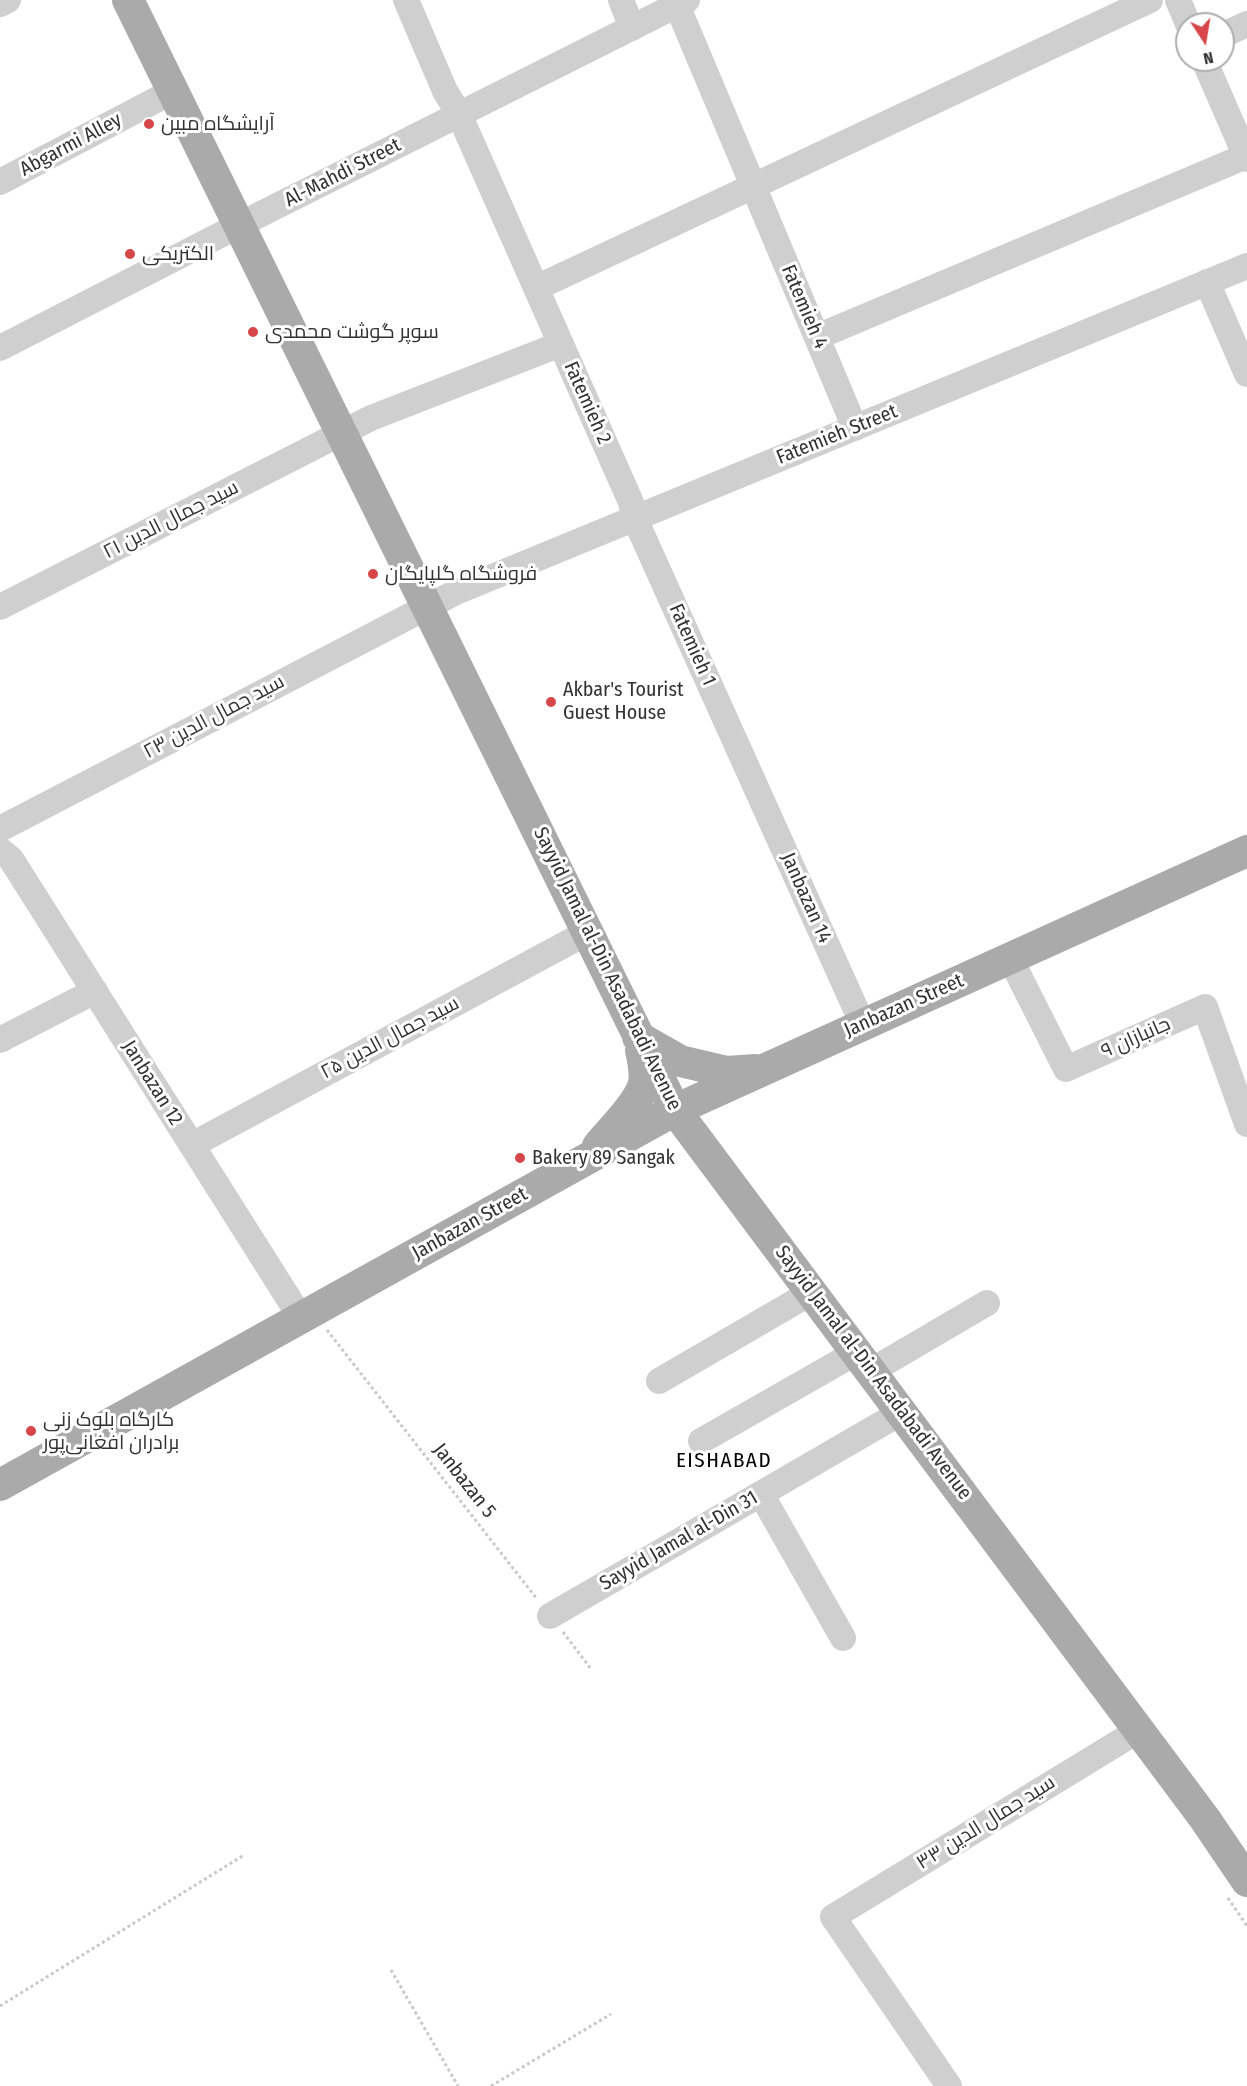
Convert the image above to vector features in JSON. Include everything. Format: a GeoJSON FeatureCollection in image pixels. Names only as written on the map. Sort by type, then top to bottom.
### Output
{"type":"FeatureCollection","features":[{"type":"Feature","properties":{"kind":"main road","name":"Sayyid Jamal al-Din Asadabadi Avenue"},"geometry":{"type":"LineString","coordinates":[[128,0],[429,606],[675,1110],[1139,1730],[1205,1819],[1247,1881]]}},
{"type":"Feature","properties":{"kind":"main road","name":"Janbazan Street"},"geometry":{"type":"LineString","coordinates":[[0,1485],[675,1110],[1247,851]]}},
{"type":"Feature","properties":{"kind":"main road"},"geometry":{"type":"LineString","coordinates":[[638,1037],[680,1061],[727,1072],[763,1070]]}},
{"type":"Feature","properties":{"kind":"main road"},"geometry":{"type":"LineString","coordinates":[[586,1159],[639,1096],[644,1083],[644,1064],[638,1037]]}},
{"type":"Feature","properties":{"kind":"street"},"geometry":{"type":"LineString","coordinates":[[0,4],[8,0]]}},
{"type":"Feature","properties":{"kind":"street","name":"Fatemieh 2"},"geometry":{"type":"LineString","coordinates":[[406,0],[445,91],[459,114],[636,518]]}},
{"type":"Feature","properties":{"kind":"street"},"geometry":{"type":"LineString","coordinates":[[621,0],[632,28]]}},
{"type":"Feature","properties":{"kind":"street"},"geometry":{"type":"LineString","coordinates":[[536,288],[1150,0]]}},
{"type":"Feature","properties":{"kind":"street","name":"Al-Mahdi Street"},"geometry":{"type":"LineString","coordinates":[[0,348],[682,2]]}},
{"type":"Feature","properties":{"kind":"street","name":"Fatemieh 4"},"geometry":{"type":"LineString","coordinates":[[682,2],[753,186],[855,428]]}},
{"type":"Feature","properties":{"kind":"street"},"geometry":{"type":"LineString","coordinates":[[817,337],[1246,158],[1209,72]]}},
{"type":"Feature","properties":{"kind":"street","name":"Abgarmi Alley"},"geometry":{"type":"LineString","coordinates":[[0,182],[173,91]]}},
{"type":"Feature","properties":{"kind":"street","name":"Fatemieh Street"},"geometry":{"type":"LineString","coordinates":[[429,606],[456,592],[1247,266]]}},
{"type":"Feature","properties":{"kind":"street"},"geometry":{"type":"LineString","coordinates":[[1207,282],[1247,374]]}},
{"type":"Feature","properties":{"kind":"street","name":"سید جمال الدین ۲۱"},"geometry":{"type":"LineString","coordinates":[[0,606],[371,418],[561,344]]}},
{"type":"Feature","properties":{"kind":"street","name":"Fatemieh 1"},"geometry":{"type":"LineString","coordinates":[[636,518],[749,771]]}},
{"type":"Feature","properties":{"kind":"street","name":"سید جمال الدین ۲۳"},"geometry":{"type":"LineString","coordinates":[[0,829],[429,606]]}},
{"type":"Feature","properties":{"kind":"street","name":"Janbazan 14"},"geometry":{"type":"LineString","coordinates":[[749,771],[863,1025]]}},
{"type":"Feature","properties":{"kind":"street","name":"Janbazan 12"},"geometry":{"type":"LineString","coordinates":[[0,850],[11,859],[192,1145],[307,1315]]}},
{"type":"Feature","properties":{"kind":"street","name":"سید جمال الدین ۲۵"},"geometry":{"type":"LineString","coordinates":[[192,1145],[588,932]]}},
{"type":"Feature","properties":{"kind":"street","name":"جانبازان ۹"},"geometry":{"type":"LineString","coordinates":[[1010,958],[1066,1069],[1206,1007],[1247,1124]]}},
{"type":"Feature","properties":{"kind":"street"},"geometry":{"type":"LineString","coordinates":[[0,1040],[95,992]]}},
{"type":"Feature","properties":{"kind":"street"},"geometry":{"type":"LineString","coordinates":[[659,1381],[812,1292]]}},
{"type":"Feature","properties":{"kind":"street"},"geometry":{"type":"LineString","coordinates":[[701,1441],[987,1303]]}},
{"type":"Feature","properties":{"kind":"street","name":"Sayyid Jamal al-Din 31"},"geometry":{"type":"LineString","coordinates":[[550,1616],[902,1412]]}},
{"type":"Feature","properties":{"kind":"street"},"geometry":{"type":"LineString","coordinates":[[761,1494],[843,1638]]}},
{"type":"Feature","properties":{"kind":"street","name":"سید جمال الدین ۳۳"},"geometry":{"type":"LineString","coordinates":[[949,2086],[833,1917],[1139,1730]]}},
{"type":"Feature","properties":{"kind":"path","name":"Janbazan 5"},"geometry":{"type":"LineString","coordinates":[[307,1315],[591,1669]]}},
{"type":"Feature","properties":{"kind":"path"},"geometry":{"type":"LineString","coordinates":[[0,2006],[244,1856]]}},
{"type":"Feature","properties":{"kind":"path"},"geometry":{"type":"LineString","coordinates":[[391,1970],[458,2086]]}},
{"type":"Feature","properties":{"kind":"path"},"geometry":{"type":"LineString","coordinates":[[490,2086],[611,2014]]}},
{"type":"Feature","properties":{"kind":"place","name":"آرایشگاه مبین"},"geometry":{"type":"Point","coordinates":[149,124]}},
{"type":"Feature","properties":{"kind":"place","name":"الکتریکی"},"geometry":{"type":"Point","coordinates":[130,254]}},
{"type":"Feature","properties":{"kind":"place","name":"سوپر گوشت محمدی"},"geometry":{"type":"Point","coordinates":[253,332]}},
{"type":"Feature","properties":{"kind":"place","name":"فروشگاه گلپایگان"},"geometry":{"type":"Point","coordinates":[373,574]}},
{"type":"Feature","properties":{"kind":"place","name":"Akbar's Tourist Guest House"},"geometry":{"type":"Point","coordinates":[551,702]}},
{"type":"Feature","properties":{"kind":"place","name":"Bakery 89 Sangak"},"geometry":{"type":"Point","coordinates":[520,1158]}},
{"type":"Feature","properties":{"kind":"place","name":"کارگاه بلوک زنی برادران افغانی‌پور"},"geometry":{"type":"Point","coordinates":[31,1431]}},
{"type":"Feature","properties":{"kind":"district","name":"EISHABAD"},"geometry":{"type":"Point","coordinates":[724,1461]}}]}
